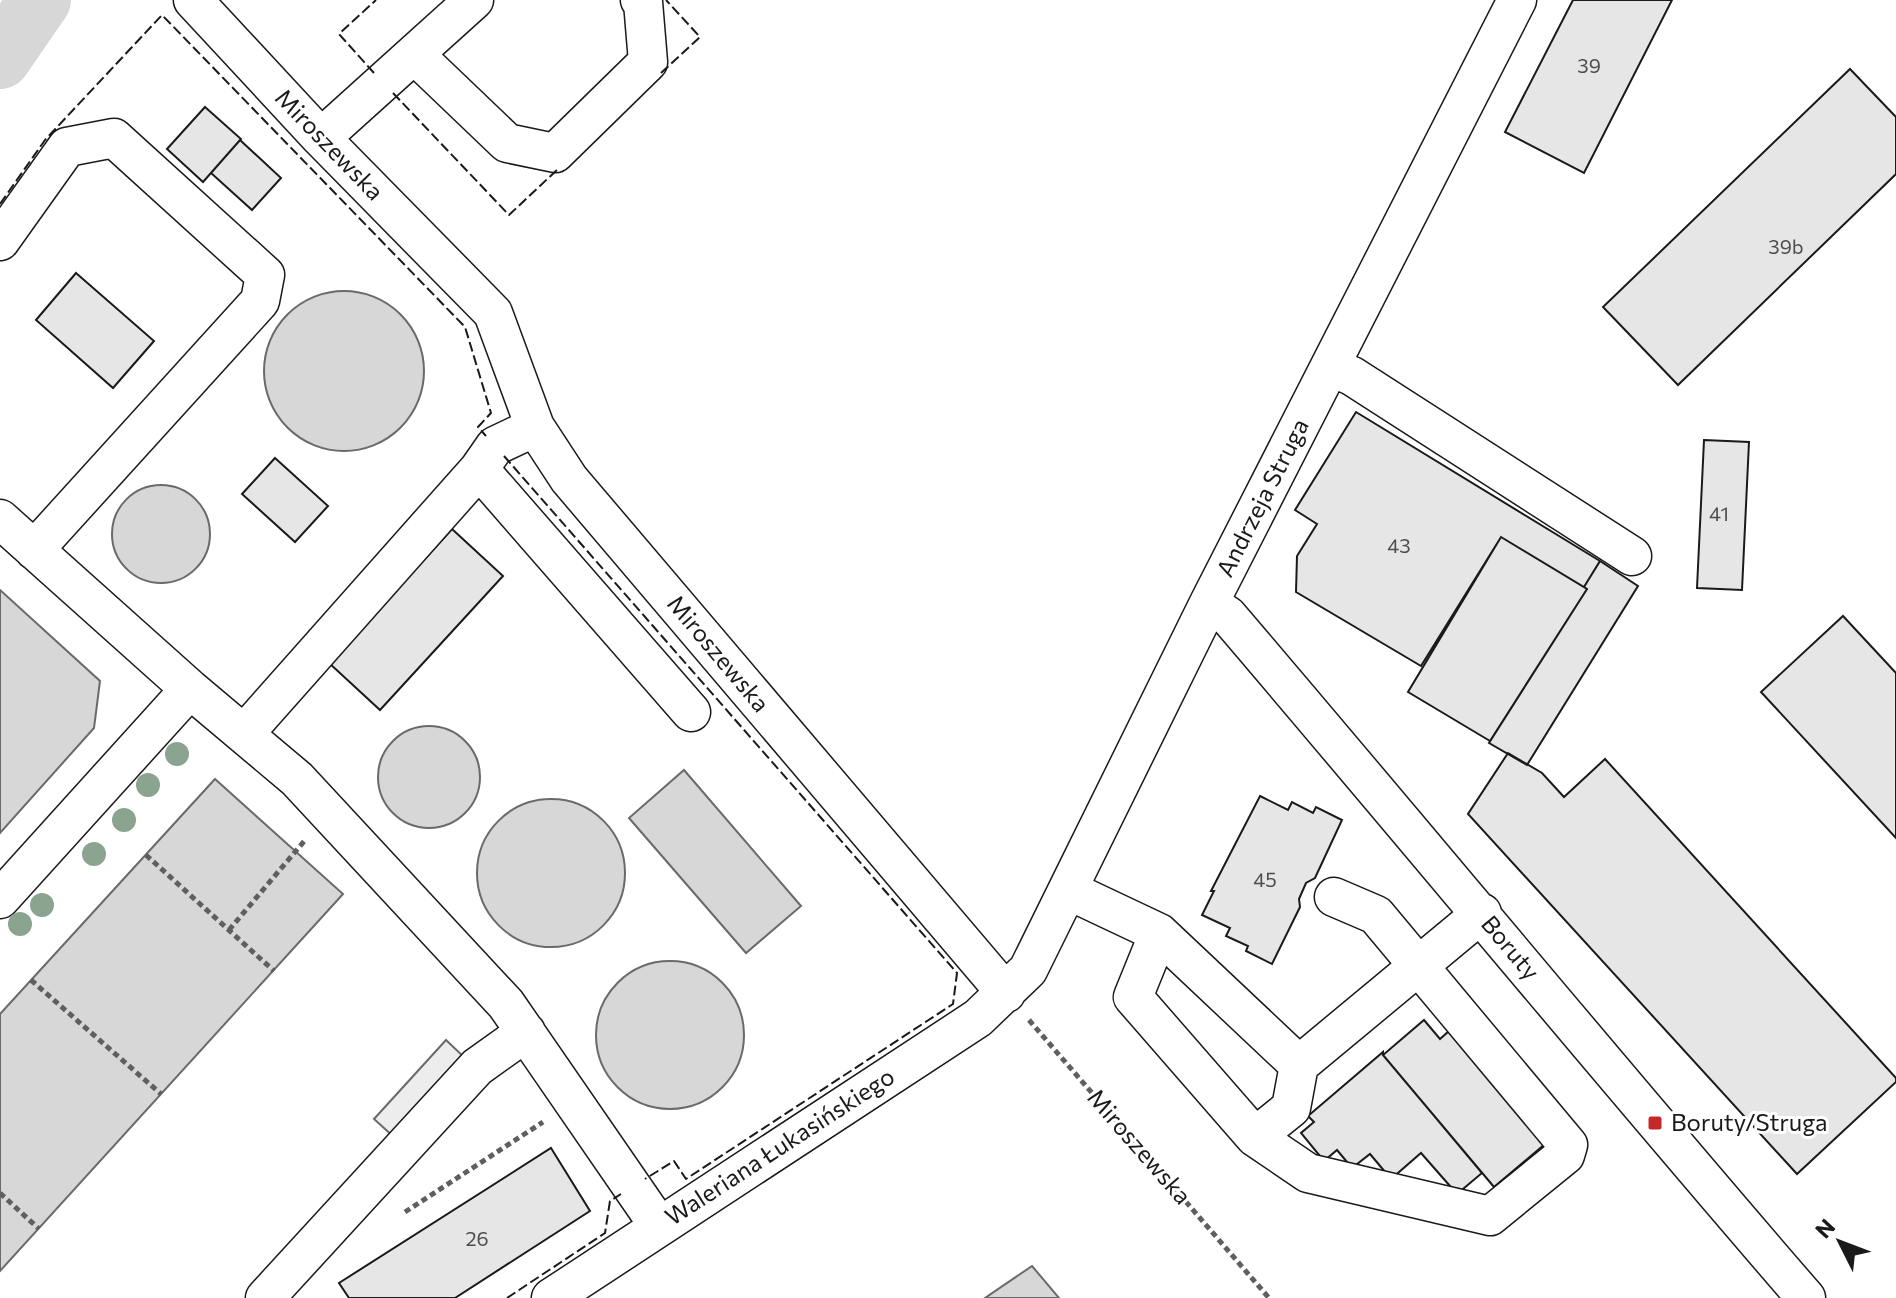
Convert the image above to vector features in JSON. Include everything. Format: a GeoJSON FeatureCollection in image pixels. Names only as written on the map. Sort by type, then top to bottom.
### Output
{"type":"FeatureCollection","features":[{"type":"Feature","properties":{"kind":"street","name":"Miroszewska"},"geometry":{"type":"LineString","coordinates":[[193,0],[321,138],[493,313],[535,427],[569,479],[1006,993]]}},
{"type":"Feature","properties":{"kind":"street"},"geometry":{"type":"LineString","coordinates":[[321,138],[474,0]]}},
{"type":"Feature","properties":{"kind":"street"},"geometry":{"type":"LineString","coordinates":[[415,55],[507,143],[555,153],[648,62],[643,2],[640,0]]}},
{"type":"Feature","properties":{"kind":"street","name":"Andrzeja Struga"},"geometry":{"type":"LineString","coordinates":[[1006,993],[1028,970],[1209,603],[1517,0]]}},
{"type":"Feature","properties":{"kind":"street"},"geometry":{"type":"LineString","coordinates":[[0,241],[67,147],[114,138],[265,275],[260,301],[34,550]]}},
{"type":"Feature","properties":{"kind":"street"},"geometry":{"type":"LineString","coordinates":[[1331,367],[1352,376],[1632,556]]}},
{"type":"Feature","properties":{"kind":"street"},"geometry":{"type":"LineString","coordinates":[[244,734],[479,469],[495,446],[535,427]]}},
{"type":"Feature","properties":{"kind":"street"},"geometry":{"type":"LineString","coordinates":[[479,469],[691,712]]}},
{"type":"Feature","properties":{"kind":"street"},"geometry":{"type":"LineString","coordinates":[[0,519],[190,689],[297,779],[329,813],[506,1004],[659,1226]]}},
{"type":"Feature","properties":{"kind":"street","name":"Boruty"},"geometry":{"type":"LineString","coordinates":[[1209,603],[1228,616],[1806,1298]]}},
{"type":"Feature","properties":{"kind":"street"},"geometry":{"type":"LineString","coordinates":[[0,899],[190,689]]}},
{"type":"Feature","properties":{"kind":"street"},"geometry":{"type":"LineString","coordinates":[[1068,890],[1159,933],[1299,1065]]}},
{"type":"Feature","properties":{"kind":"street"},"geometry":{"type":"LineString","coordinates":[[1159,933],[1133,997],[1255,1137],[1308,1173],[1490,1216],[1565,1155],[1568,1145],[1376,915],[1334,897]]}},
{"type":"Feature","properties":{"kind":"street"},"geometry":{"type":"LineString","coordinates":[[1255,1137],[1291,1108],[1299,1065],[1482,913]]}},
{"type":"Feature","properties":{"kind":"street","name":"Waleriana Łukasińskiego"},"geometry":{"type":"LineString","coordinates":[[551,1298],[978,1018],[1006,993]]}},
{"type":"Feature","properties":{"kind":"street"},"geometry":{"type":"LineString","coordinates":[[265,1298],[477,1067],[526,1032]]}},
{"type":"Feature","properties":{"kind":"path"},"geometry":{"type":"LineString","coordinates":[[229,930],[329,813]]}},
{"type":"Feature","properties":{"kind":"path"},"geometry":{"type":"LineString","coordinates":[[146,855],[274,971]]}},
{"type":"Feature","properties":{"kind":"path"},"geometry":{"type":"LineString","coordinates":[[31,980],[161,1094]]}},
{"type":"Feature","properties":{"kind":"path","name":"Miroszewska"},"geometry":{"type":"LineString","coordinates":[[1006,993],[1269,1298]]}},
{"type":"Feature","properties":{"kind":"path"},"geometry":{"type":"LineString","coordinates":[[405,1212],[574,1102]]}},
{"type":"Feature","properties":{"kind":"path"},"geometry":{"type":"LineString","coordinates":[[0,1193],[39,1229]]}},
{"type":"Feature","properties":{"kind":"shaded area"},"geometry":{"type":"Polygon","coordinates":[[[344,291],[375,297],[401,314],[418,340],[424,371],[418,402],[401,428],[375,445],[344,451],[313,445],[287,428],[270,402],[264,371],[270,340],[287,314],[313,297],[344,291]]]}},
{"type":"Feature","properties":{"kind":"shaded area"},"geometry":{"type":"Polygon","coordinates":[[[161,485],[188,493],[202,507],[210,534],[202,561],[188,575],[161,583],[134,575],[120,561],[112,534],[120,507],[134,493],[161,485]]]}},
{"type":"Feature","properties":{"kind":"shaded area"},"geometry":{"type":"Polygon","coordinates":[[[0,590],[100,681],[94,728],[0,833],[0,590]]]}},
{"type":"Feature","properties":{"kind":"shaded area"},"geometry":{"type":"Polygon","coordinates":[[[429,726],[449,730],[465,741],[476,757],[480,777],[476,797],[465,813],[449,824],[429,828],[409,824],[393,813],[382,797],[378,777],[382,757],[393,741],[409,730],[429,726]]]}},
{"type":"Feature","properties":{"kind":"shaded area"},"geometry":{"type":"Polygon","coordinates":[[[684,770],[801,906],[746,953],[629,818],[684,770]]]}},
{"type":"Feature","properties":{"kind":"shaded area"},"geometry":{"type":"Polygon","coordinates":[[[215,779],[343,894],[0,1271],[0,1014],[215,779]]]}},
{"type":"Feature","properties":{"kind":"shaded area"},"geometry":{"type":"Polygon","coordinates":[[[551,799],[579,805],[603,821],[619,845],[625,873],[619,901],[603,925],[579,941],[551,947],[523,941],[499,925],[483,901],[477,873],[483,845],[499,821],[523,805],[551,799]]]}},
{"type":"Feature","properties":{"kind":"shaded area"},"geometry":{"type":"Polygon","coordinates":[[[670,961],[698,967],[722,983],[738,1007],[744,1035],[738,1063],[722,1087],[698,1103],[670,1109],[642,1103],[618,1087],[602,1063],[596,1035],[602,1007],[618,983],[642,967],[670,961]]]}},
{"type":"Feature","properties":{"kind":"shaded area"},"geometry":{"type":"Polygon","coordinates":[[[446,1040],[466,1059],[395,1138],[374,1119],[446,1040]]]}},
{"type":"Feature","properties":{"kind":"shaded area"},"geometry":{"type":"Polygon","coordinates":[[[1032,1266],[1059,1298],[985,1298],[1032,1266]]]}},
{"type":"Feature","properties":{"kind":"building"},"geometry":{"type":"Polygon","coordinates":[[[1573,0],[1672,0],[1584,173],[1505,132],[1573,0]]]}},
{"type":"Feature","properties":{"kind":"building"},"geometry":{"type":"Polygon","coordinates":[[[1850,69],[1896,117],[1896,174],[1678,385],[1603,307],[1850,69]]]}},
{"type":"Feature","properties":{"kind":"building"},"geometry":{"type":"Polygon","coordinates":[[[205,107],[241,139],[203,182],[167,149],[205,107]]]}},
{"type":"Feature","properties":{"kind":"building"},"geometry":{"type":"Polygon","coordinates":[[[240,140],[281,178],[252,210],[211,173],[240,140]]]}},
{"type":"Feature","properties":{"kind":"building"},"geometry":{"type":"Polygon","coordinates":[[[76,273],[154,341],[113,388],[36,320],[76,273]]]}},
{"type":"Feature","properties":{"kind":"building"},"geometry":{"type":"Polygon","coordinates":[[[1356,412],[1600,561],[1584,587],[1501,537],[1421,666],[1296,592],[1297,556],[1317,524],[1295,510],[1356,412]]]}},
{"type":"Feature","properties":{"kind":"building"},"geometry":{"type":"Polygon","coordinates":[[[1704,440],[1749,442],[1742,590],[1697,588],[1704,440]]]}},
{"type":"Feature","properties":{"kind":"building"},"geometry":{"type":"Polygon","coordinates":[[[275,458],[328,506],[295,542],[242,494],[275,458]]]}},
{"type":"Feature","properties":{"kind":"building"},"geometry":{"type":"Polygon","coordinates":[[[452,529],[503,576],[380,710],[329,663],[452,529]]]}},
{"type":"Feature","properties":{"kind":"building"},"geometry":{"type":"Polygon","coordinates":[[[1501,537],[1587,589],[1490,741],[1408,692],[1501,537]]]}},
{"type":"Feature","properties":{"kind":"building"},"geometry":{"type":"Polygon","coordinates":[[[1600,561],[1638,586],[1527,765],[1489,743],[1587,589],[1584,587],[1600,561]]]}},
{"type":"Feature","properties":{"kind":"building"},"geometry":{"type":"Polygon","coordinates":[[[1843,616],[1896,673],[1896,838],[1761,692],[1843,616]]]}},
{"type":"Feature","properties":{"kind":"building"},"geometry":{"type":"Polygon","coordinates":[[[1508,753],[1542,773],[1564,797],[1605,759],[1896,1078],[1896,1082],[1797,1174],[1468,814],[1508,753]]]}},
{"type":"Feature","properties":{"kind":"building"},"geometry":{"type":"Polygon","coordinates":[[[1260,796],[1288,810],[1292,802],[1313,813],[1316,807],[1342,820],[1315,878],[1306,883],[1299,899],[1300,907],[1272,964],[1246,951],[1248,946],[1226,936],[1230,928],[1202,915],[1214,891],[1211,891],[1260,796]]]}},
{"type":"Feature","properties":{"kind":"building"},"geometry":{"type":"Polygon","coordinates":[[[1424,1020],[1440,1039],[1449,1031],[1545,1144],[1494,1187],[1383,1055],[1424,1020]]]}},
{"type":"Feature","properties":{"kind":"building"},"geometry":{"type":"Polygon","coordinates":[[[1383,1052],[1482,1173],[1457,1194],[1421,1153],[1391,1179],[1370,1154],[1352,1168],[1337,1150],[1324,1161],[1301,1133],[1314,1122],[1308,1116],[1383,1052]]]}},
{"type":"Feature","properties":{"kind":"building"},"geometry":{"type":"Polygon","coordinates":[[[551,1148],[590,1211],[455,1298],[349,1298],[339,1283],[551,1148]]]}},
{"type":"Feature","properties":{"kind":"waterway"},"geometry":{"type":"LineString","coordinates":[[0,58],[40,0]]}},
{"type":"Feature","properties":{"kind":"fence"},"geometry":{"type":"LineString","coordinates":[[374,73],[339,34],[376,0]]}},
{"type":"Feature","properties":{"kind":"fence"},"geometry":{"type":"LineString","coordinates":[[661,73],[700,37],[666,0]]}},
{"type":"Feature","properties":{"kind":"fence"},"geometry":{"type":"LineString","coordinates":[[0,204],[45,140],[162,15],[465,327],[491,413],[478,427],[486,436]]}},
{"type":"Feature","properties":{"kind":"fence"},"geometry":{"type":"LineString","coordinates":[[393,93],[509,215],[558,169]]}},
{"type":"Feature","properties":{"kind":"fence"},"geometry":{"type":"LineString","coordinates":[[504,456],[957,973],[953,1004],[686,1179],[674,1161],[645,1179]]}},
{"type":"Feature","properties":{"kind":"fence"},"geometry":{"type":"LineString","coordinates":[[507,1298],[605,1233],[610,1201],[621,1194]]}},
{"type":"Feature","properties":{"kind":"place","name":"Boruty/Struga"},"geometry":{"type":"Point","coordinates":[1655,1123]}}]}
